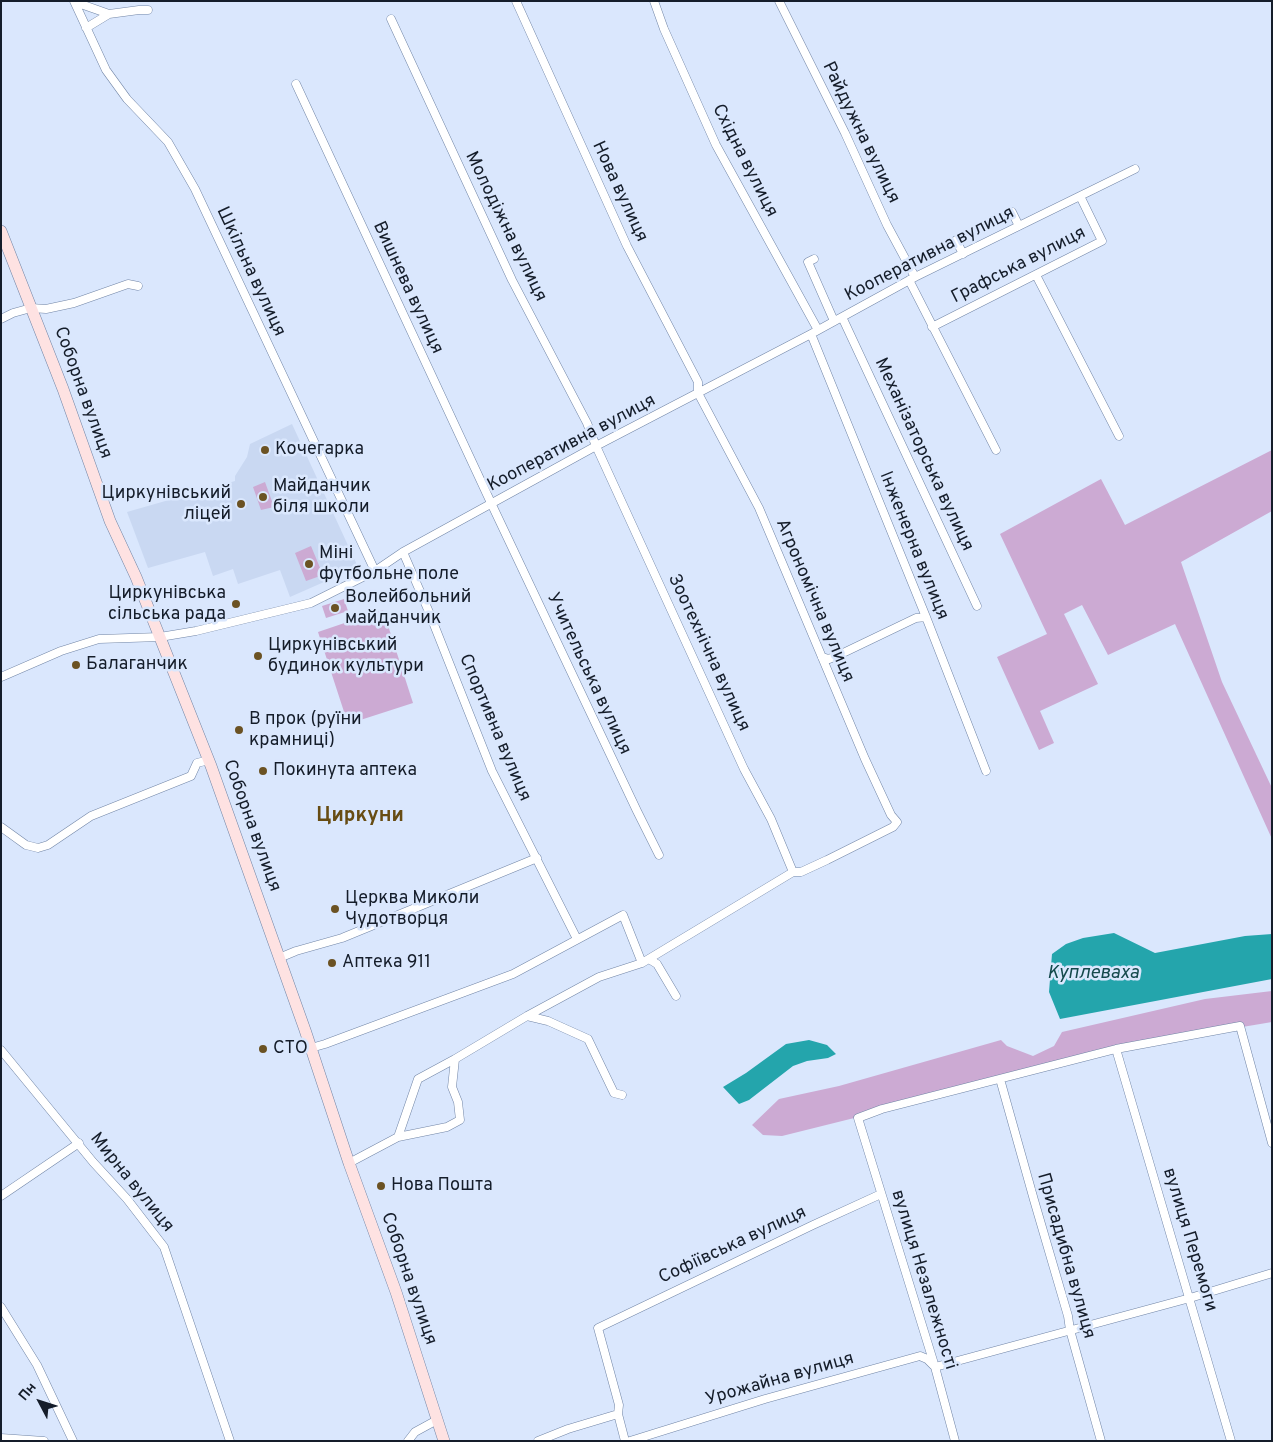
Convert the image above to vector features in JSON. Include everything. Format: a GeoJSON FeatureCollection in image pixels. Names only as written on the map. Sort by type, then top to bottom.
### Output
{"type":"FeatureCollection","features":[{"type":"Feature","properties":{"kind":"street","name":"Нова вулиця"},"geometry":{"type":"LineString","coordinates":[[516,1],[627,246],[698,382],[698,393]]}},
{"type":"Feature","properties":{"kind":"street","name":"Східна вулиця"},"geometry":{"type":"LineString","coordinates":[[654,1],[664,29],[716,145],[814,332]]}},
{"type":"Feature","properties":{"kind":"street","name":"Райдужна вулиця"},"geometry":{"type":"LineString","coordinates":[[779,1],[845,133],[912,279]]}},
{"type":"Feature","properties":{"kind":"street"},"geometry":{"type":"LineString","coordinates":[[75,2],[109,14]]}},
{"type":"Feature","properties":{"kind":"street","name":"Шкільна вулиця"},"geometry":{"type":"LineString","coordinates":[[75,2],[106,70],[127,99],[168,142],[195,189],[375,571]]}},
{"type":"Feature","properties":{"kind":"street"},"geometry":{"type":"LineString","coordinates":[[86,28],[109,14],[148,10]]}},
{"type":"Feature","properties":{"kind":"street","name":"Молодіжна вулиця"},"geometry":{"type":"LineString","coordinates":[[391,19],[512,280],[587,423],[596,446]]}},
{"type":"Feature","properties":{"kind":"street","name":"Вишнева вулиця"},"geometry":{"type":"LineString","coordinates":[[296,84],[492,505]]}},
{"type":"Feature","properties":{"kind":"street","name":"Кооперативна вулиця"},"geometry":{"type":"LineString","coordinates":[[1,677],[61,651],[99,638],[160,637],[196,631],[311,603],[375,571],[403,552],[492,505],[596,446],[912,279],[1135,169]]}},
{"type":"Feature","properties":{"kind":"street","name":"Графська вулиця"},"geometry":{"type":"LineString","coordinates":[[932,327],[1102,241],[1080,196]]}},
{"type":"Feature","properties":{"kind":"street"},"geometry":{"type":"LineString","coordinates":[[1012,212],[1019,226]]}},
{"type":"Feature","properties":{"kind":"street","name":"Соборна вулиця"},"geometry":{"type":"LineString","coordinates":[[1,231],[63,389],[110,521],[136,577],[209,760],[311,1048],[349,1163],[396,1292],[444,1441]]}},
{"type":"Feature","properties":{"kind":"street"},"geometry":{"type":"LineString","coordinates":[[956,240],[963,254]]}},
{"type":"Feature","properties":{"kind":"street"},"geometry":{"type":"LineString","coordinates":[[814,259],[808,262],[834,321]]}},
{"type":"Feature","properties":{"kind":"street"},"geometry":{"type":"LineString","coordinates":[[1036,275],[1120,436]]}},
{"type":"Feature","properties":{"kind":"street"},"geometry":{"type":"LineString","coordinates":[[912,279],[932,327],[996,450]]}},
{"type":"Feature","properties":{"kind":"street"},"geometry":{"type":"LineString","coordinates":[[1,319],[13,313],[31,308],[46,309],[74,303],[128,284],[138,286]]}},
{"type":"Feature","properties":{"kind":"street","name":"Механізаторська вулиця"},"geometry":{"type":"LineString","coordinates":[[842,317],[977,606]]}},
{"type":"Feature","properties":{"kind":"street","name":"Інженерна вулиця"},"geometry":{"type":"LineString","coordinates":[[814,332],[986,771]]}},
{"type":"Feature","properties":{"kind":"street","name":"Агрономічна вулиця"},"geometry":{"type":"LineString","coordinates":[[698,393],[758,508],[865,759],[897,822],[893,827],[827,860],[801,872],[793,872]]}},
{"type":"Feature","properties":{"kind":"street","name":"Зоотехнічна вулиця"},"geometry":{"type":"LineString","coordinates":[[596,446],[744,769],[771,819],[793,872]]}},
{"type":"Feature","properties":{"kind":"street","name":"Учительська вулиця"},"geometry":{"type":"LineString","coordinates":[[492,505],[659,854]]}},
{"type":"Feature","properties":{"kind":"street","name":"Спортивна вулиця"},"geometry":{"type":"LineString","coordinates":[[403,552],[492,771],[577,939]]}},
{"type":"Feature","properties":{"kind":"street"},"geometry":{"type":"LineString","coordinates":[[822,657],[829,659],[916,618],[926,617]]}},
{"type":"Feature","properties":{"kind":"street"},"geometry":{"type":"LineString","coordinates":[[1,827],[26,845],[38,848],[48,845],[91,816],[191,776],[197,763],[209,760]]}},
{"type":"Feature","properties":{"kind":"street"},"geometry":{"type":"LineString","coordinates":[[279,958],[296,951],[342,938],[537,858]]}},
{"type":"Feature","properties":{"kind":"street"},"geometry":{"type":"LineString","coordinates":[[398,1137],[418,1080],[527,1016],[599,977],[646,961],[793,872]]}},
{"type":"Feature","properties":{"kind":"street"},"geometry":{"type":"LineString","coordinates":[[311,1048],[332,1042],[513,974],[623,915],[646,961],[657,964],[676,996]]}},
{"type":"Feature","properties":{"kind":"street"},"geometry":{"type":"LineString","coordinates":[[527,1016],[548,1022],[588,1039],[614,1093],[622,1095]]}},
{"type":"Feature","properties":{"kind":"street"},"geometry":{"type":"LineString","coordinates":[[1000,1079],[1116,1048],[1240,1026],[1272,1144]]}},
{"type":"Feature","properties":{"kind":"street","name":"вулиця Перемоги"},"geometry":{"type":"LineString","coordinates":[[1116,1048],[1231,1441]]}},
{"type":"Feature","properties":{"kind":"street","name":"Мирна вулиця"},"geometry":{"type":"LineString","coordinates":[[1,1050],[93,1162],[128,1199],[164,1247],[230,1441]]}},
{"type":"Feature","properties":{"kind":"street"},"geometry":{"type":"LineString","coordinates":[[349,1163],[398,1137],[447,1127],[460,1120],[458,1102],[452,1087],[456,1059]]}},
{"type":"Feature","properties":{"kind":"street","name":"вулиця Незалежності"},"geometry":{"type":"LineString","coordinates":[[954,1441],[935,1367],[858,1118],[954,1090],[1000,1079]]}},
{"type":"Feature","properties":{"kind":"street","name":"Присадибна вулиця"},"geometry":{"type":"LineString","coordinates":[[1000,1079],[1068,1316],[1070,1330],[1101,1441]]}},
{"type":"Feature","properties":{"kind":"street"},"geometry":{"type":"LineString","coordinates":[[1,1196],[79,1143]]}},
{"type":"Feature","properties":{"kind":"street","name":"Софіївська вулиця"},"geometry":{"type":"LineString","coordinates":[[618,1414],[619,1404],[598,1328],[881,1194]]}},
{"type":"Feature","properties":{"kind":"street"},"geometry":{"type":"LineString","coordinates":[[935,1367],[1190,1298],[1272,1273]]}},
{"type":"Feature","properties":{"kind":"street"},"geometry":{"type":"LineString","coordinates":[[1,1306],[38,1365],[74,1441]]}},
{"type":"Feature","properties":{"kind":"street","name":"Урожайна вулиця"},"geometry":{"type":"LineString","coordinates":[[630,1441],[765,1399],[920,1356],[927,1359],[935,1367]]}},
{"type":"Feature","properties":{"kind":"street"},"geometry":{"type":"LineString","coordinates":[[540,1440],[568,1429],[618,1414],[625,1441]]}},
{"type":"Feature","properties":{"kind":"street"},"geometry":{"type":"LineString","coordinates":[[408,1441],[415,1432],[437,1420]]}},
{"type":"Feature","properties":{"kind":"street"},"geometry":{"type":"LineString","coordinates":[[1,1438],[44,1441]]}},
{"type":"Feature","properties":{"kind":"shaded area","name":"Циркунівський ліцей"},"geometry":{"type":"Polygon","coordinates":[[[292,424],[358,567],[290,597],[280,570],[238,584],[233,569],[213,576],[205,552],[148,568],[127,512],[235,481],[235,476],[247,457],[250,444],[292,424]]]}},
{"type":"Feature","properties":{"kind":"shaded area"},"geometry":{"type":"Polygon","coordinates":[[[1272,450],[1272,511],[1181,562],[1222,682],[1272,788],[1272,839],[1175,624],[1108,655],[1082,605],[1064,614],[1098,684],[1040,711],[1054,743],[1039,750],[997,657],[1047,634],[1000,534],[1101,479],[1125,525],[1272,450]]]}},
{"type":"Feature","properties":{"kind":"shaded area","name":"Майданчик біля школи"},"geometry":{"type":"Polygon","coordinates":[[[265,482],[274,507],[261,510],[253,487],[265,482]]]}},
{"type":"Feature","properties":{"kind":"shaded area","name":"Міні футбольне поле"},"geometry":{"type":"Polygon","coordinates":[[[311,546],[323,575],[306,581],[295,553],[311,546]]]}},
{"type":"Feature","properties":{"kind":"shaded area","name":"Волейбольний майданчик"},"geometry":{"type":"Polygon","coordinates":[[[344,599],[348,611],[326,618],[322,606],[344,599]]]}},
{"type":"Feature","properties":{"kind":"shaded area"},"geometry":{"type":"Polygon","coordinates":[[[383,610],[413,703],[348,724],[318,632],[383,610]]]}},
{"type":"Feature","properties":{"kind":"shaded area"},"geometry":{"type":"Polygon","coordinates":[[[1272,991],[1272,1022],[1171,1039],[782,1136],[763,1135],[752,1125],[779,1099],[839,1086],[1001,1040],[1007,1046],[1033,1056],[1054,1046],[1062,1032],[1205,999],[1272,991]]]}},
{"type":"Feature","properties":{"kind":"water","name":"Куплеваха"},"geometry":{"type":"Polygon","coordinates":[[[1114,933],[1155,953],[1245,936],[1272,934],[1272,979],[1060,1019],[1049,992],[1052,954],[1066,944],[1083,938],[1114,933]]]}},
{"type":"Feature","properties":{"kind":"water"},"geometry":{"type":"Polygon","coordinates":[[[809,1040],[827,1045],[836,1054],[828,1058],[807,1061],[793,1066],[749,1100],[739,1104],[723,1087],[786,1044],[809,1040]]]}},
{"type":"Feature","properties":{"kind":"place","name":"Кочегарка"},"geometry":{"type":"Point","coordinates":[265,450]}},
{"type":"Feature","properties":{"kind":"place","name":"Майданчик біля школи"},"geometry":{"type":"Point","coordinates":[263,497]}},
{"type":"Feature","properties":{"kind":"place","name":"Циркунівський ліцей"},"geometry":{"type":"Point","coordinates":[241,504]}},
{"type":"Feature","properties":{"kind":"place","name":"Міні футбольне поле"},"geometry":{"type":"Point","coordinates":[309,564]}},
{"type":"Feature","properties":{"kind":"place","name":"Циркунівська сільська рада"},"geometry":{"type":"Point","coordinates":[236,604]}},
{"type":"Feature","properties":{"kind":"place","name":"Волейбольний майданчик"},"geometry":{"type":"Point","coordinates":[335,608]}},
{"type":"Feature","properties":{"kind":"place","name":"Циркунівський будинок культури"},"geometry":{"type":"Point","coordinates":[258,656]}},
{"type":"Feature","properties":{"kind":"place","name":"Балаганчик"},"geometry":{"type":"Point","coordinates":[76,665]}},
{"type":"Feature","properties":{"kind":"place","name":"В прок (руїни крамниці)"},"geometry":{"type":"Point","coordinates":[239,730]}},
{"type":"Feature","properties":{"kind":"place","name":"Покинута аптека"},"geometry":{"type":"Point","coordinates":[263,771]}},
{"type":"Feature","properties":{"kind":"place","name":"Церква Миколи Чудотворця"},"geometry":{"type":"Point","coordinates":[335,909]}},
{"type":"Feature","properties":{"kind":"place","name":"Аптека 911"},"geometry":{"type":"Point","coordinates":[332,963]}},
{"type":"Feature","properties":{"kind":"place","name":"СТО"},"geometry":{"type":"Point","coordinates":[263,1049]}},
{"type":"Feature","properties":{"kind":"place","name":"Нова Пошта"},"geometry":{"type":"Point","coordinates":[381,1186]}},
{"type":"Feature","properties":{"kind":"district","name":"Циркуни"},"geometry":{"type":"Point","coordinates":[360,817]}}]}
